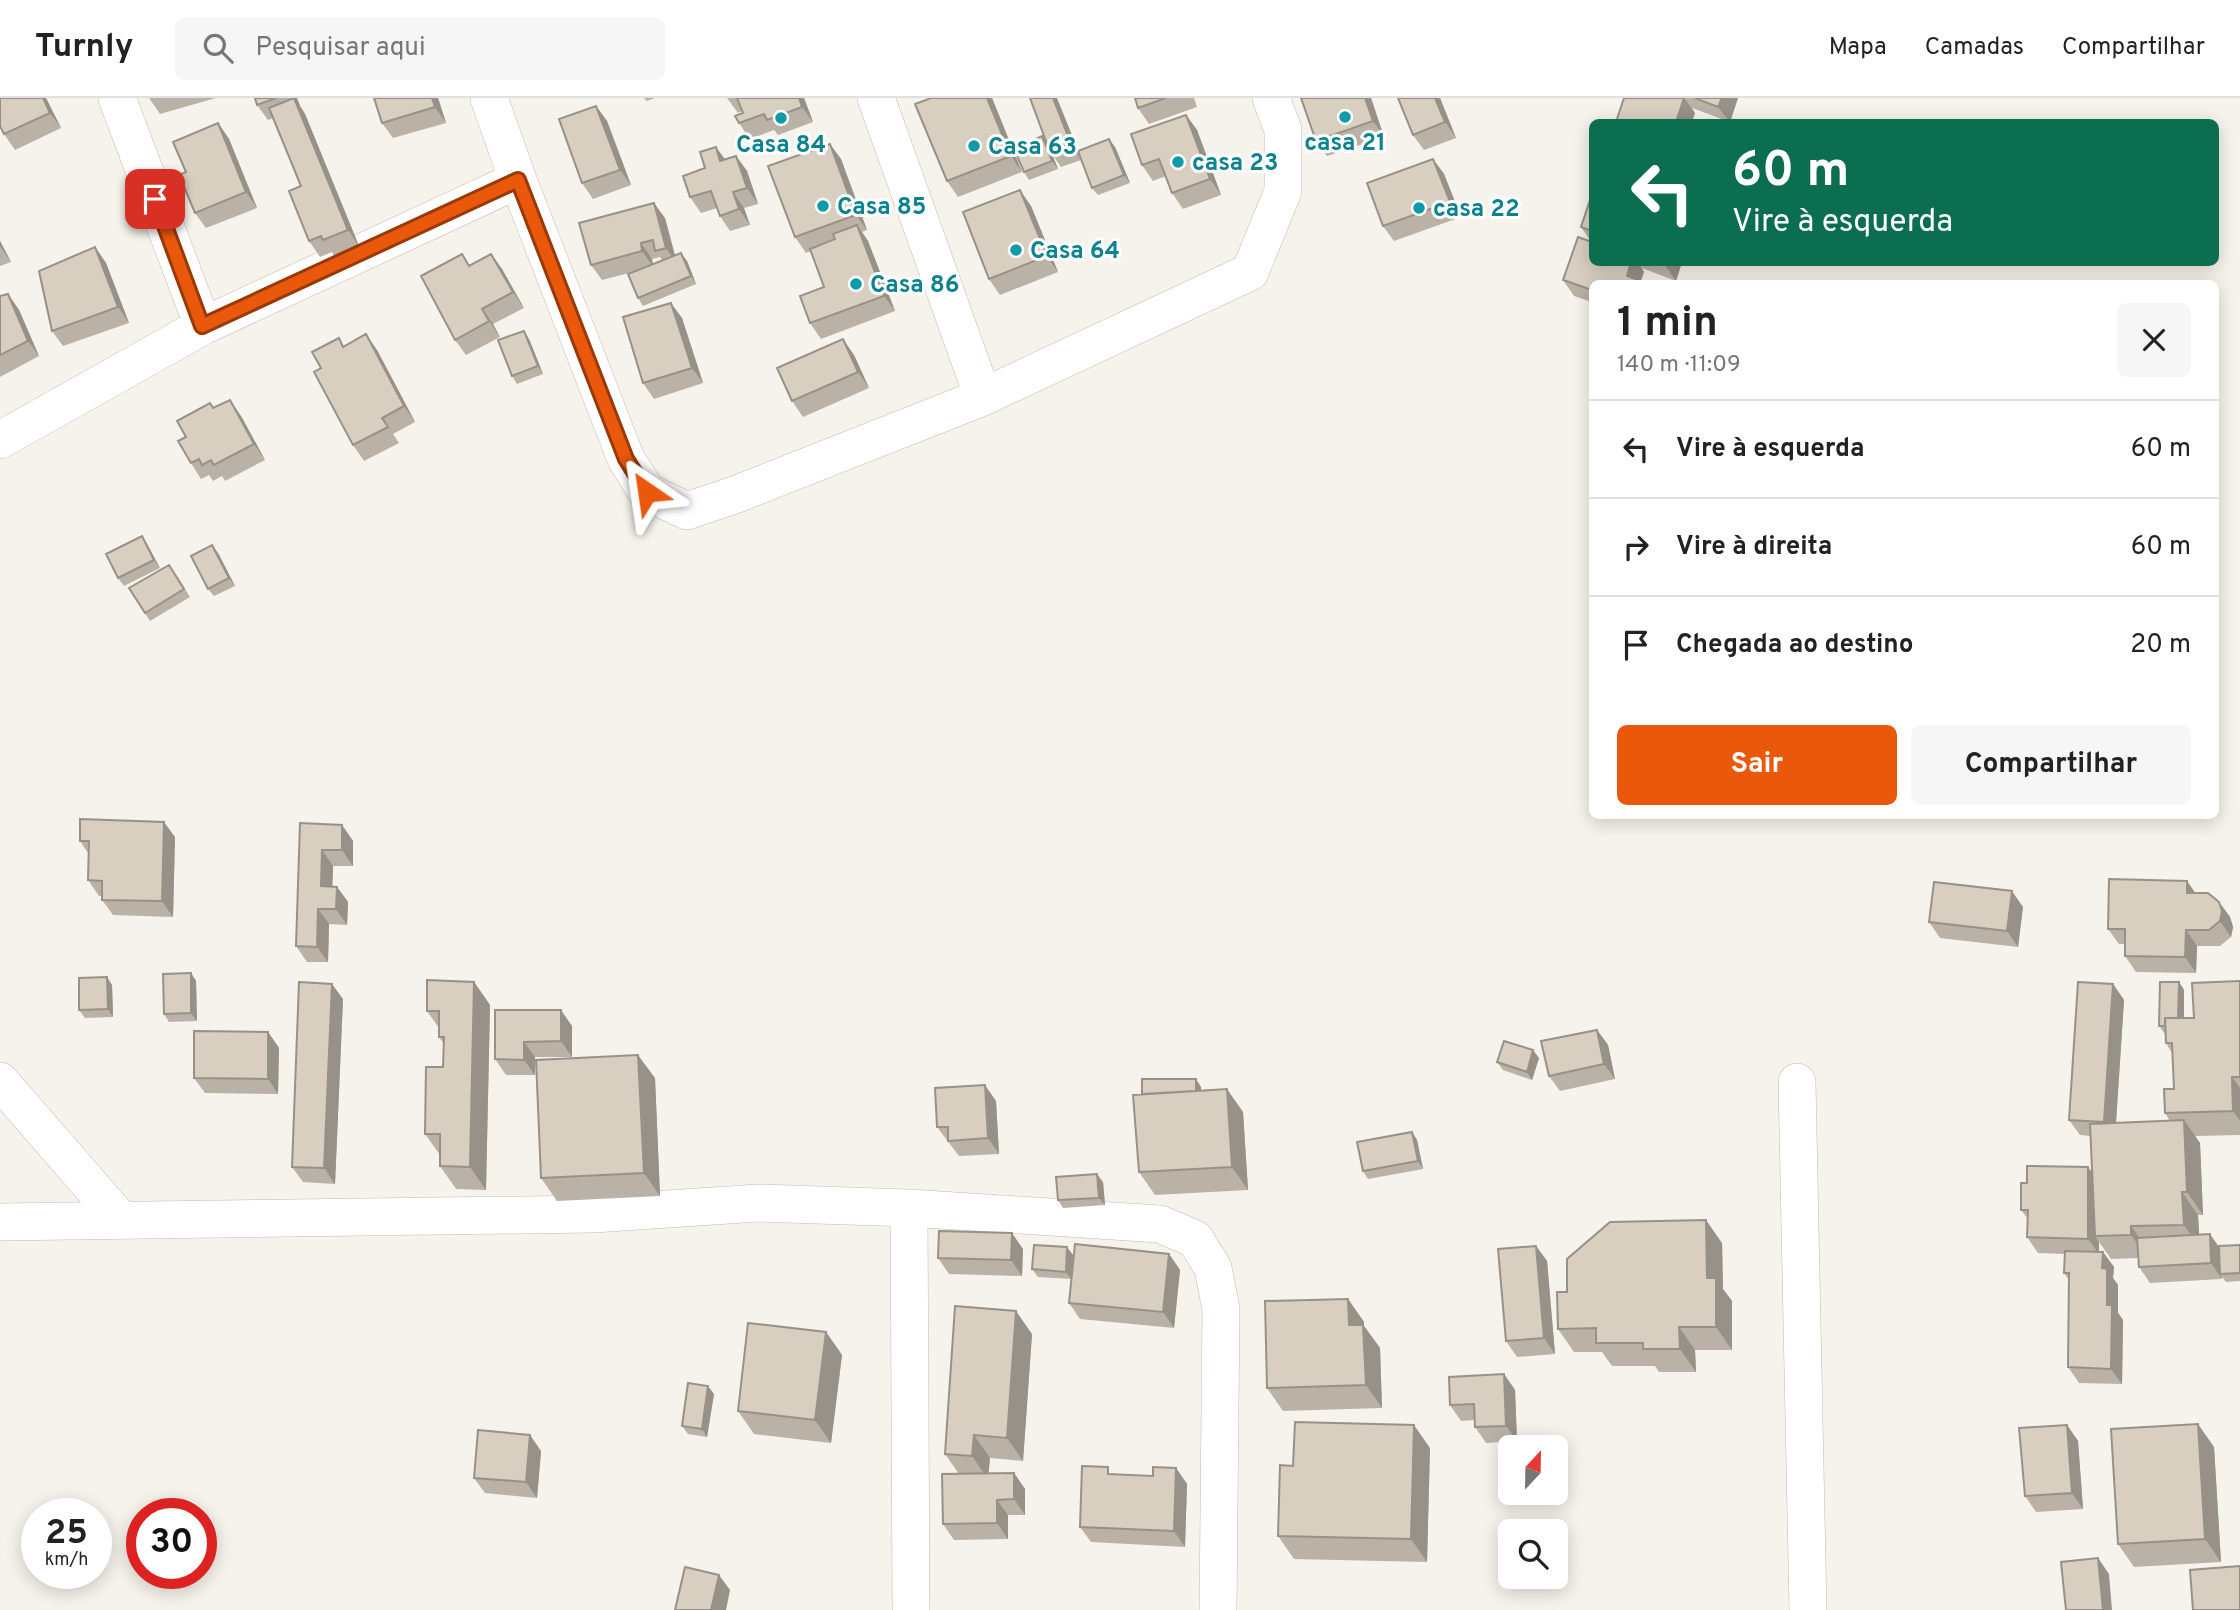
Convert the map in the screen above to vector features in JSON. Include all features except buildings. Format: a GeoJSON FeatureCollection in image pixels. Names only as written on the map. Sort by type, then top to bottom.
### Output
{"type":"FeatureCollection","features":[{"type":"Feature","properties":{"kind":"street"},"geometry":{"type":"LineString","coordinates":[[117,98],[202,326]]}},
{"type":"Feature","properties":{"kind":"street"},"geometry":{"type":"LineString","coordinates":[[489,98],[626,459],[647,492],[687,511],[984,397],[1250,272],[1283,191],[1283,130],[1271,98]]}},
{"type":"Feature","properties":{"kind":"street"},"geometry":{"type":"LineString","coordinates":[[876,98],[984,397]]}},
{"type":"Feature","properties":{"kind":"street"},"geometry":{"type":"LineString","coordinates":[[0,440],[202,326],[518,180]]}},
{"type":"Feature","properties":{"kind":"street"},"geometry":{"type":"LineString","coordinates":[[0,1081],[119,1219]]}},
{"type":"Feature","properties":{"kind":"street"},"geometry":{"type":"LineString","coordinates":[[1797,1082],[1808,1610]]}},
{"type":"Feature","properties":{"kind":"street"},"geometry":{"type":"LineString","coordinates":[[0,1222],[593,1214],[758,1203],[909,1208],[1160,1224],[1195,1239],[1213,1268],[1221,1309],[1217,1610]]}},
{"type":"Feature","properties":{"kind":"street"},"geometry":{"type":"LineString","coordinates":[[909,1208],[911,1610]]}},
{"type":"Feature","properties":{"kind":"place","name":"casa 21"},"geometry":{"type":"Point","coordinates":[1345,117]}},
{"type":"Feature","properties":{"kind":"place","name":"Casa 84"},"geometry":{"type":"Point","coordinates":[781,118]}},
{"type":"Feature","properties":{"kind":"place","name":"Casa 63"},"geometry":{"type":"Point","coordinates":[974,146]}},
{"type":"Feature","properties":{"kind":"place","name":"casa 23"},"geometry":{"type":"Point","coordinates":[1178,162]}},
{"type":"Feature","properties":{"kind":"place","name":"Casa 85"},"geometry":{"type":"Point","coordinates":[823,206]}},
{"type":"Feature","properties":{"kind":"place","name":"casa 22"},"geometry":{"type":"Point","coordinates":[1419,208]}},
{"type":"Feature","properties":{"kind":"place","name":"Casa 64"},"geometry":{"type":"Point","coordinates":[1016,250]}},
{"type":"Feature","properties":{"kind":"place","name":"Casa 86"},"geometry":{"type":"Point","coordinates":[856,284]}},
{"type":"Feature","properties":{"kind":"route"},"geometry":{"type":"LineString","coordinates":[[155,199],[202,326],[518,180],[626,459],[647,492]]}}]}
